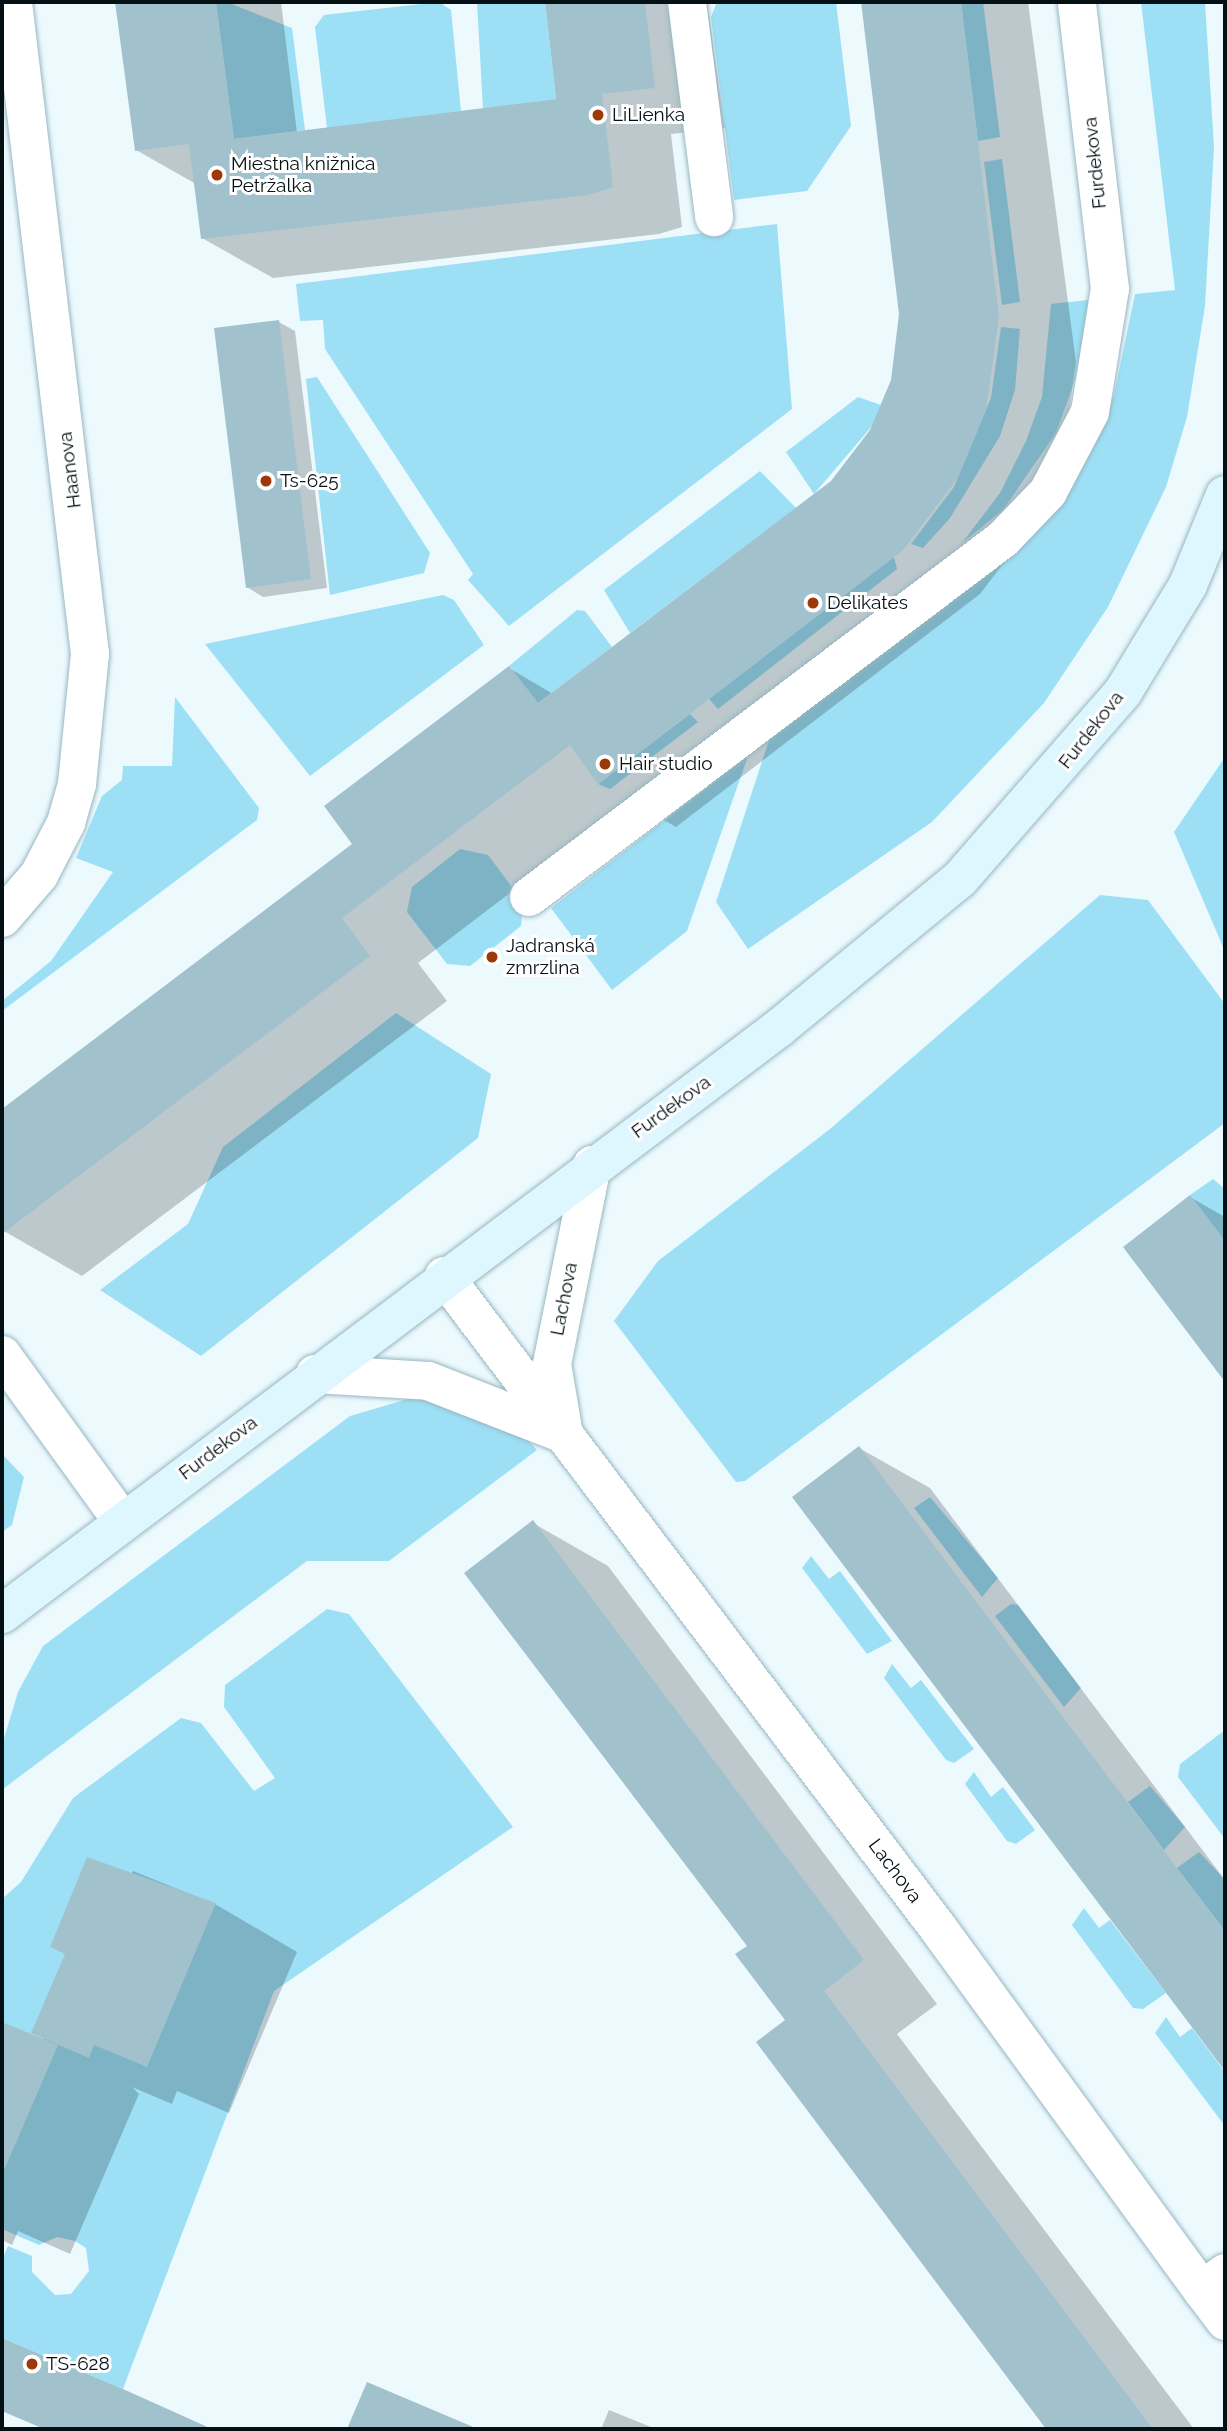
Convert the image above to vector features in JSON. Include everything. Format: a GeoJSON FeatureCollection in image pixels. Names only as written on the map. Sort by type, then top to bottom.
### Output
{"type":"FeatureCollection","features":[{"type":"Feature","properties":{"kind":"street","name":"Haanova"},"geometry":{"type":"LineString","coordinates":[[2,918],[39,875],[66,823],[77,784],[90,654],[13,2]]}},
{"type":"Feature","properties":{"kind":"street"},"geometry":{"type":"LineString","coordinates":[[687,2],[714,217]]}},
{"type":"Feature","properties":{"kind":"street","name":"Furdekova"},"geometry":{"type":"LineString","coordinates":[[529,897],[1003,539],[1048,492],[1090,412],[1110,289],[1077,2]]}},
{"type":"Feature","properties":{"kind":"street","name":"Furdekova"},"geometry":{"type":"LineString","coordinates":[[2,1614],[894,937],[1023,813],[1141,664],[1188,585],[1225,495]]}},
{"type":"Feature","properties":{"kind":"street","name":"Lachova"},"geometry":{"type":"LineString","coordinates":[[564,1434],[552,1364],[592,1166]]}},
{"type":"Feature","properties":{"kind":"street","name":"Lachova"},"geometry":{"type":"LineString","coordinates":[[444,1276],[1214,2282],[1225,2320]]}},
{"type":"Feature","properties":{"kind":"street"},"geometry":{"type":"LineString","coordinates":[[2,1355],[122,1521]]}},
{"type":"Feature","properties":{"kind":"street"},"geometry":{"type":"LineString","coordinates":[[315,1374],[428,1381],[564,1434]]}},
{"type":"Feature","properties":{"kind":"shaded area"},"geometry":{"type":"Polygon","coordinates":[[[439,2],[451,10],[461,111],[327,128],[315,27],[324,15],[439,2]]]}},
{"type":"Feature","properties":{"kind":"shaded area"},"geometry":{"type":"Polygon","coordinates":[[[477,2],[545,2],[556,99],[483,109],[477,2]]]}},
{"type":"Feature","properties":{"kind":"shaded area"},"geometry":{"type":"Polygon","coordinates":[[[717,2],[836,2],[851,126],[807,191],[734,200],[711,17],[717,2]]]}},
{"type":"Feature","properties":{"kind":"shaded area"},"geometry":{"type":"Polygon","coordinates":[[[961,2],[983,2],[1000,137],[978,141],[961,2]]]}},
{"type":"Feature","properties":{"kind":"shaded area"},"geometry":{"type":"Polygon","coordinates":[[[1141,2],[1205,2],[1214,147],[1205,306],[1187,417],[1166,487],[1108,607],[1044,703],[932,822],[748,949],[716,902],[770,737],[1096,442],[1114,395],[1135,294],[1175,290],[1141,2]]]}},
{"type":"Feature","properties":{"kind":"shaded area"},"geometry":{"type":"Polygon","coordinates":[[[229,3],[292,28],[305,130],[234,139],[216,4],[229,3]]]}},
{"type":"Feature","properties":{"kind":"shaded area"},"geometry":{"type":"Polygon","coordinates":[[[1002,159],[1020,302],[1002,305],[984,162],[1002,159]]]}},
{"type":"Feature","properties":{"kind":"shaded area"},"geometry":{"type":"Polygon","coordinates":[[[777,224],[792,409],[509,626],[468,580],[473,574],[325,349],[323,320],[300,321],[296,284],[777,224]]]}},
{"type":"Feature","properties":{"kind":"shaded area"},"geometry":{"type":"Polygon","coordinates":[[[1088,300],[1089,341],[1056,433],[1003,510],[962,543],[1000,493],[1026,441],[1042,397],[1051,304],[1088,300]]]}},
{"type":"Feature","properties":{"kind":"shaded area"},"geometry":{"type":"Polygon","coordinates":[[[1001,327],[1020,329],[1015,390],[1000,436],[950,518],[923,548],[911,544],[954,487],[991,398],[1001,327]]]}},
{"type":"Feature","properties":{"kind":"shaded area"},"geometry":{"type":"Polygon","coordinates":[[[317,377],[430,553],[424,573],[330,595],[306,379],[317,377]]]}},
{"type":"Feature","properties":{"kind":"shaded area"},"geometry":{"type":"Polygon","coordinates":[[[858,397],[881,405],[873,425],[814,494],[786,452],[858,397]]]}},
{"type":"Feature","properties":{"kind":"shaded area"},"geometry":{"type":"Polygon","coordinates":[[[760,471],[796,508],[630,633],[604,590],[760,471]]]}},
{"type":"Feature","properties":{"kind":"shaded area"},"geometry":{"type":"Polygon","coordinates":[[[894,557],[897,569],[718,709],[709,699],[894,557]]]}},
{"type":"Feature","properties":{"kind":"shaded area"},"geometry":{"type":"Polygon","coordinates":[[[443,595],[454,600],[484,645],[310,776],[205,644],[443,595]]]}},
{"type":"Feature","properties":{"kind":"shaded area"},"geometry":{"type":"Polygon","coordinates":[[[577,610],[585,611],[612,647],[538,703],[509,666],[577,610]]]}},
{"type":"Feature","properties":{"kind":"shaded area"},"geometry":{"type":"Polygon","coordinates":[[[175,697],[259,808],[257,820],[2,1011],[2,1001],[51,961],[113,872],[76,858],[102,796],[122,780],[123,766],[172,766],[175,697]]]}},
{"type":"Feature","properties":{"kind":"shaded area"},"geometry":{"type":"Polygon","coordinates":[[[690,714],[698,722],[610,789],[598,784],[690,714]]]}},
{"type":"Feature","properties":{"kind":"shaded area"},"geometry":{"type":"Polygon","coordinates":[[[748,756],[687,931],[612,990],[551,908],[748,756]]]}},
{"type":"Feature","properties":{"kind":"shaded area"},"geometry":{"type":"Polygon","coordinates":[[[1225,757],[1225,946],[1223,947],[1174,832],[1225,757]]]}},
{"type":"Feature","properties":{"kind":"shaded area"},"geometry":{"type":"Polygon","coordinates":[[[460,849],[488,855],[523,902],[521,926],[470,966],[447,964],[407,912],[412,887],[460,849]]]}},
{"type":"Feature","properties":{"kind":"shaded area"},"geometry":{"type":"Polygon","coordinates":[[[1100,895],[1148,900],[1225,1004],[1225,1123],[745,1481],[736,1482],[614,1321],[658,1261],[830,1129],[1100,895]]]}},
{"type":"Feature","properties":{"kind":"shaded area"},"geometry":{"type":"Polygon","coordinates":[[[396,1013],[491,1074],[478,1138],[201,1356],[100,1290],[188,1224],[223,1147],[396,1013]]]}},
{"type":"Feature","properties":{"kind":"shaded area"},"geometry":{"type":"Polygon","coordinates":[[[1213,1179],[1225,1189],[1225,1241],[1190,1195],[1213,1179]]]}},
{"type":"Feature","properties":{"kind":"shaded area"},"geometry":{"type":"Polygon","coordinates":[[[428,1393],[508,1418],[537,1450],[389,1561],[307,1561],[3,1789],[2,1745],[18,1692],[43,1646],[350,1416],[428,1393]]]}},
{"type":"Feature","properties":{"kind":"shaded area"},"geometry":{"type":"Polygon","coordinates":[[[4,1456],[24,1477],[12,1525],[2,1532],[4,1456]]]}},
{"type":"Feature","properties":{"kind":"shaded area"},"geometry":{"type":"Polygon","coordinates":[[[930,1497],[998,1578],[982,1597],[914,1508],[930,1497]]]}},
{"type":"Feature","properties":{"kind":"shaded area"},"geometry":{"type":"Polygon","coordinates":[[[811,1556],[829,1579],[840,1571],[892,1641],[867,1654],[802,1568],[811,1556]]]}},
{"type":"Feature","properties":{"kind":"shaded area"},"geometry":{"type":"Polygon","coordinates":[[[1011,1604],[1018,1605],[1081,1688],[1064,1707],[995,1616],[1011,1604]]]}},
{"type":"Feature","properties":{"kind":"shaded area"},"geometry":{"type":"Polygon","coordinates":[[[327,1609],[349,1614],[513,1827],[274,1991],[123,2389],[2,2338],[2,2260],[8,2246],[32,2256],[32,2272],[55,2295],[71,2294],[89,2271],[86,2248],[75,2241],[57,2237],[39,2245],[2,2229],[2,1899],[21,1882],[73,1798],[181,1718],[201,1723],[254,1791],[275,1778],[224,1707],[225,1685],[327,1609]]]}},
{"type":"Feature","properties":{"kind":"shaded area"},"geometry":{"type":"Polygon","coordinates":[[[892,1664],[911,1688],[921,1680],[974,1749],[954,1763],[946,1760],[884,1678],[892,1664]]]}},
{"type":"Feature","properties":{"kind":"shaded area"},"geometry":{"type":"Polygon","coordinates":[[[1225,1730],[1225,1839],[1178,1777],[1180,1764],[1225,1730]]]}},
{"type":"Feature","properties":{"kind":"shaded area"},"geometry":{"type":"Polygon","coordinates":[[[974,1772],[991,1797],[1003,1787],[1035,1830],[1016,1844],[1007,1841],[965,1784],[974,1772]]]}},
{"type":"Feature","properties":{"kind":"shaded area"},"geometry":{"type":"Polygon","coordinates":[[[1150,1786],[1185,1827],[1164,1850],[1128,1802],[1150,1786]]]}},
{"type":"Feature","properties":{"kind":"shaded area"},"geometry":{"type":"Polygon","coordinates":[[[1199,1852],[1225,1880],[1225,1931],[1177,1868],[1199,1852]]]}},
{"type":"Feature","properties":{"kind":"shaded area"},"geometry":{"type":"Polygon","coordinates":[[[1084,1908],[1099,1928],[1110,1920],[1166,1993],[1143,2009],[1133,2008],[1072,1925],[1084,1908]]]}},
{"type":"Feature","properties":{"kind":"shaded area"},"geometry":{"type":"Polygon","coordinates":[[[1166,2017],[1180,2037],[1192,2028],[1225,2072],[1225,2126],[1155,2033],[1166,2017]]]}},
{"type":"Feature","properties":{"kind":"building"},"geometry":{"type":"Polygon","coordinates":[[[115,2],[216,2],[234,139],[556,99],[545,2],[645,2],[655,88],[602,94],[613,187],[588,195],[201,239],[189,144],[135,151],[115,2]]]}},
{"type":"Feature","properties":{"kind":"building"},"geometry":{"type":"Polygon","coordinates":[[[861,2],[961,2],[999,317],[986,410],[958,478],[903,550],[598,784],[570,745],[342,918],[370,956],[2,1234],[2,1109],[352,844],[324,806],[509,666],[538,703],[831,481],[870,430],[891,380],[899,314],[861,2]]]}},
{"type":"Feature","properties":{"kind":"building","name":"Ts-625"},"geometry":{"type":"Polygon","coordinates":[[[279,320],[311,579],[246,588],[214,328],[279,320]]]}},
{"type":"Feature","properties":{"kind":"building"},"geometry":{"type":"Polygon","coordinates":[[[1190,1195],[1225,1241],[1225,1382],[1123,1247],[1190,1195]]]}},
{"type":"Feature","properties":{"kind":"building"},"geometry":{"type":"Polygon","coordinates":[[[859,1446],[1225,1932],[1225,2071],[792,1497],[859,1446]]]}},
{"type":"Feature","properties":{"kind":"building"},"geometry":{"type":"Polygon","coordinates":[[[533,1520],[864,1960],[824,1991],[1153,2429],[1046,2429],[756,2042],[785,2020],[735,1954],[747,1946],[464,1573],[533,1520]]]}},
{"type":"Feature","properties":{"kind":"building"},"geometry":{"type":"Polygon","coordinates":[[[87,1857],[216,1903],[147,2067],[94,2045],[89,2058],[31,2033],[65,1954],[50,1947],[87,1857]]]}},
{"type":"Feature","properties":{"kind":"building"},"geometry":{"type":"Polygon","coordinates":[[[2,2022],[58,2045],[2,2175],[2,2022]]]}},
{"type":"Feature","properties":{"kind":"building","name":"TS-628"},"geometry":{"type":"Polygon","coordinates":[[[2,2338],[212,2429],[45,2429],[2,2411],[2,2338]]]}},
{"type":"Feature","properties":{"kind":"building"},"geometry":{"type":"Polygon","coordinates":[[[367,2382],[478,2429],[347,2429],[367,2382]]]}},
{"type":"Feature","properties":{"kind":"place","name":"LiLienka"},"geometry":{"type":"Point","coordinates":[598,115]}},
{"type":"Feature","properties":{"kind":"place","name":"Miestna knižnica Petržalka"},"geometry":{"type":"Point","coordinates":[217,175]}},
{"type":"Feature","properties":{"kind":"place","name":"Ts-625"},"geometry":{"type":"Point","coordinates":[266,481]}},
{"type":"Feature","properties":{"kind":"place","name":"Delikates"},"geometry":{"type":"Point","coordinates":[813,603]}},
{"type":"Feature","properties":{"kind":"place","name":"Hair studio"},"geometry":{"type":"Point","coordinates":[605,764]}},
{"type":"Feature","properties":{"kind":"place","name":"Jadranská zmrzlina"},"geometry":{"type":"Point","coordinates":[492,957]}},
{"type":"Feature","properties":{"kind":"place","name":"TS-628"},"geometry":{"type":"Point","coordinates":[32,2364]}}]}
